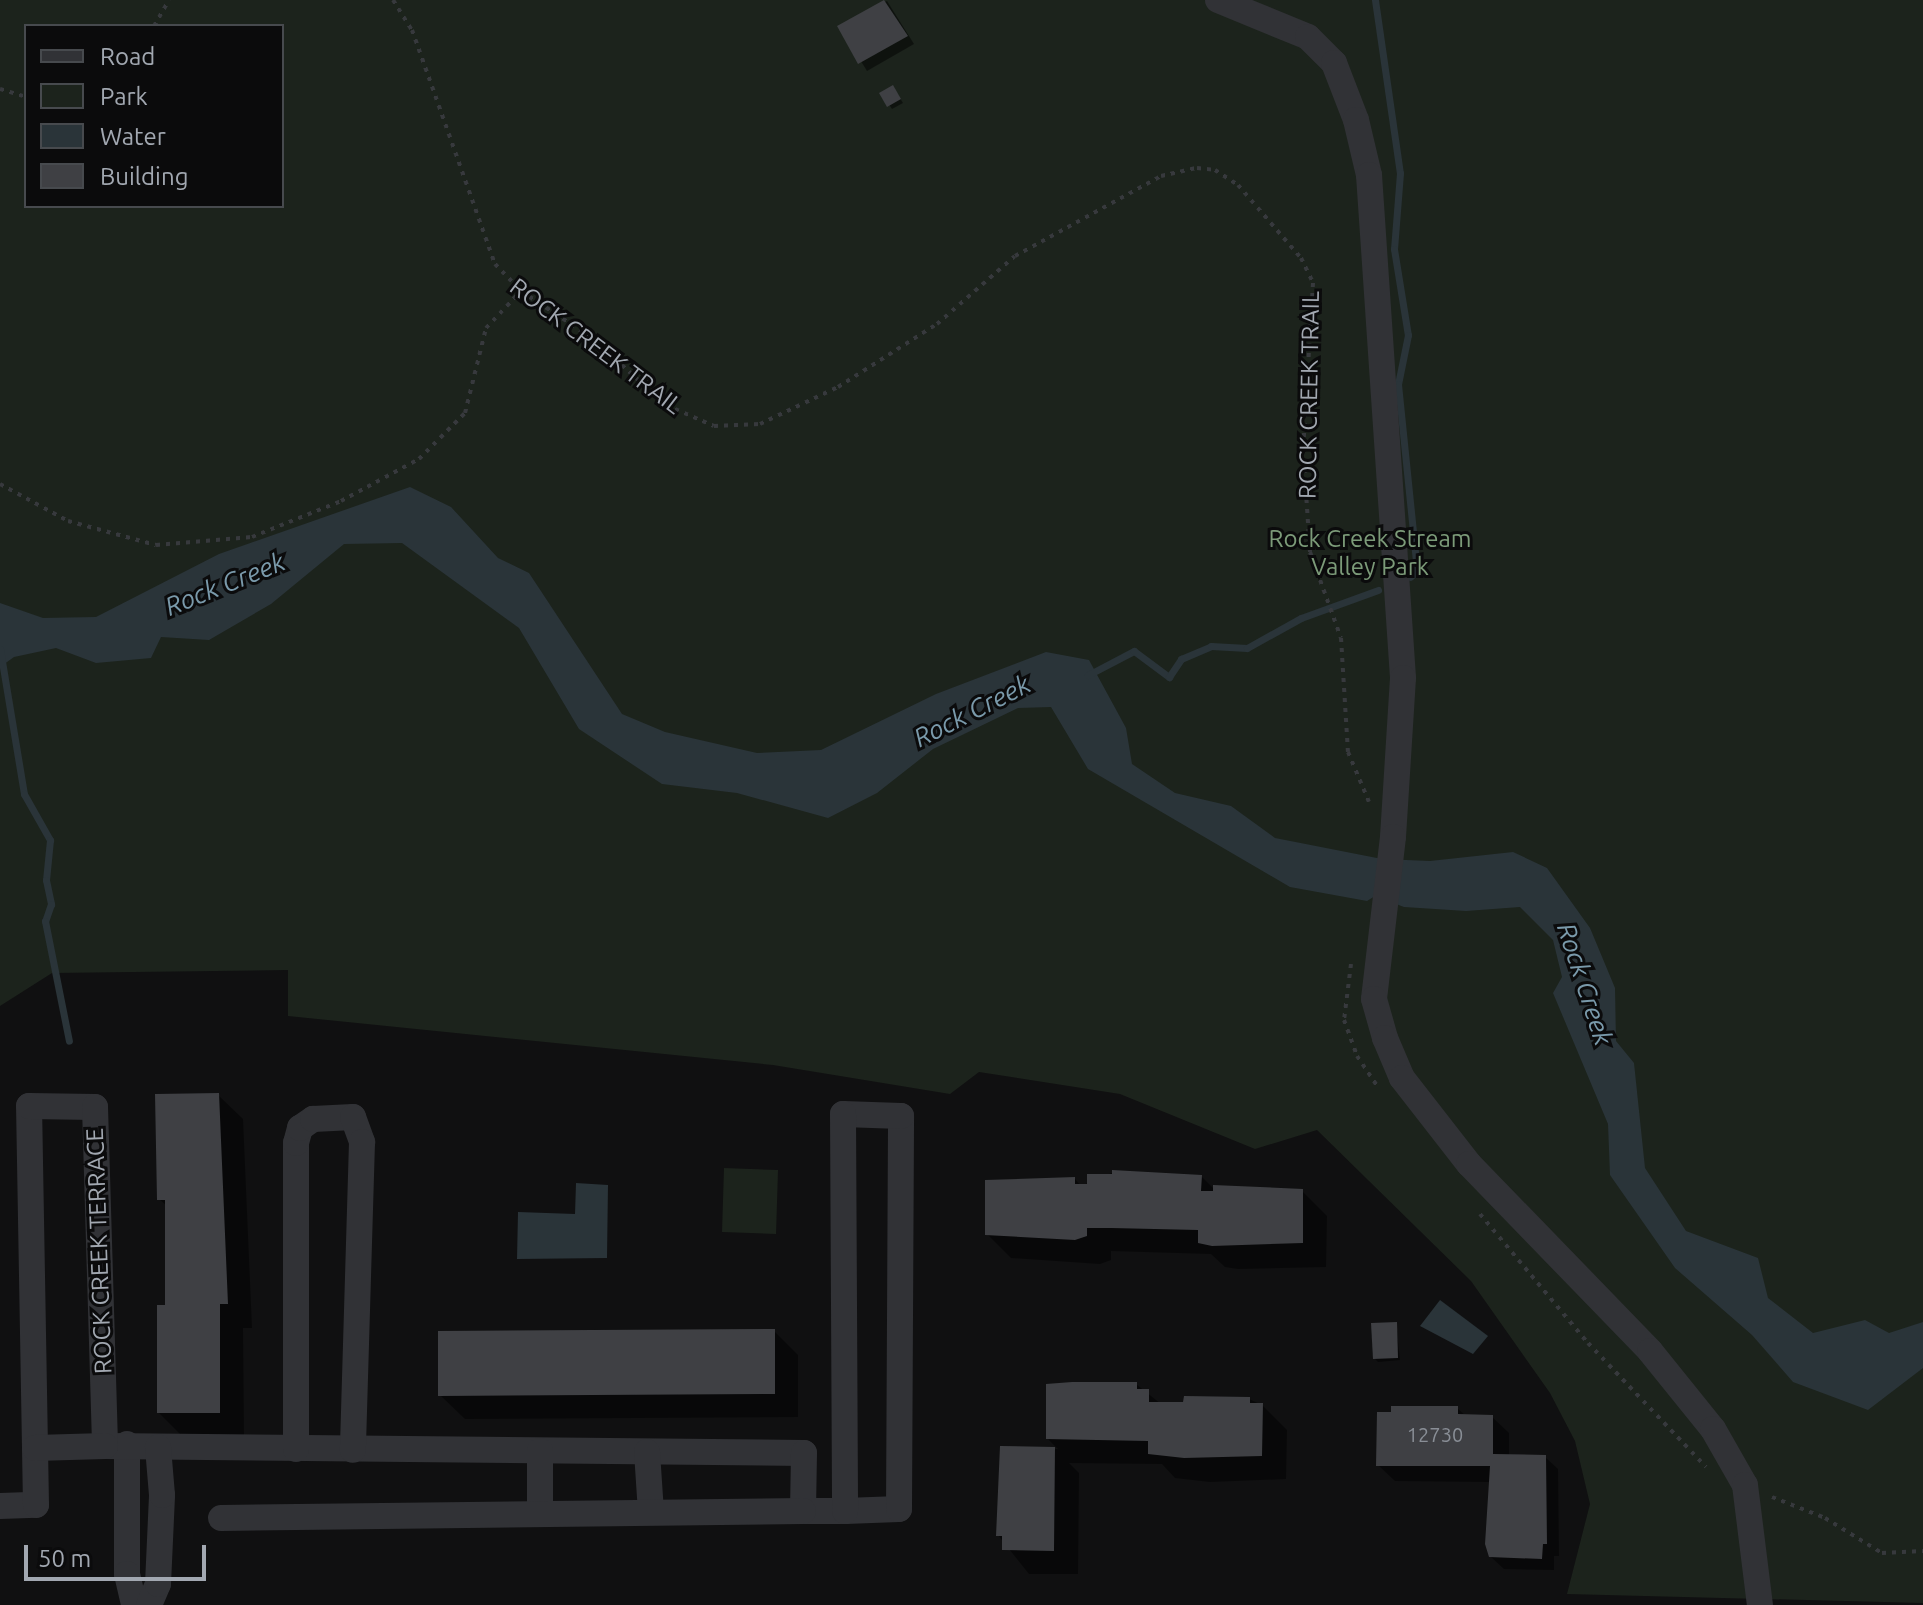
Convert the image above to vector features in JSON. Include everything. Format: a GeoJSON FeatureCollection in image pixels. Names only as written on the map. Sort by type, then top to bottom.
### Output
{"type":"FeatureCollection","features":[{"type":"Feature","properties":{"kind":"lane"},"geometry":{"type":"LineString","coordinates":[[1218,0],[1308,37],[1334,63],[1356,120],[1369,175],[1403,678],[1392,846],[1382,906],[1374,999],[1402,1078],[1469,1164],[1650,1351],[1713,1429],[1745,1485],[1760,1605]]}},
{"type":"Feature","properties":{"kind":"lane","name":"ROCK CREEK TERRACE"},"geometry":{"type":"LineString","coordinates":[[0,1506],[36,1505],[29,1106],[95,1107],[116,1445]]}},
{"type":"Feature","properties":{"kind":"lane"},"geometry":{"type":"LineString","coordinates":[[221,1518],[845,1511],[899,1509],[901,1116],[843,1114],[845,1511]]}},
{"type":"Feature","properties":{"kind":"lane"},"geometry":{"type":"LineString","coordinates":[[296,1449],[296,1143],[300,1128],[313,1119],[353,1117],[362,1142],[353,1450]]}},
{"type":"Feature","properties":{"kind":"lane"},"geometry":{"type":"LineString","coordinates":[[116,1445],[127,1574],[134,1605]]}},
{"type":"Feature","properties":{"kind":"lane"},"geometry":{"type":"LineString","coordinates":[[35,1448],[116,1445],[353,1450],[845,1452]]}},
{"type":"Feature","properties":{"kind":"lane"},"geometry":{"type":"LineString","coordinates":[[149,1605],[158,1584],[162,1495],[158,1447]]}},
{"type":"Feature","properties":{"kind":"lane"},"geometry":{"type":"LineString","coordinates":[[540,1451],[540,1513]]}},
{"type":"Feature","properties":{"kind":"lane"},"geometry":{"type":"LineString","coordinates":[[647,1452],[651,1512]]}},
{"type":"Feature","properties":{"kind":"lane"},"geometry":{"type":"LineString","coordinates":[[803,1511],[804,1453]]}},
{"type":"Feature","properties":{"kind":"path"},"geometry":{"type":"LineString","coordinates":[[155,24],[169,0]]}},
{"type":"Feature","properties":{"kind":"path","name":"ROCK CREEK TRAIL"},"geometry":{"type":"LineString","coordinates":[[393,0],[416,42],[485,246],[521,291],[592,338],[666,405],[714,426],[760,424],[898,352],[1005,263],[1120,195],[1182,168],[1215,170],[1238,185],[1301,258],[1313,283],[1303,449],[1310,552],[1341,638],[1348,752],[1365,796],[1392,846]]}},
{"type":"Feature","properties":{"kind":"path"},"geometry":{"type":"LineString","coordinates":[[0,89],[24,96]]}},
{"type":"Feature","properties":{"kind":"path"},"geometry":{"type":"LineString","coordinates":[[0,484],[68,521],[156,545],[252,537],[341,501],[419,459],[465,413],[486,328],[521,291]]}},
{"type":"Feature","properties":{"kind":"green space","name":"Rock Creek Stream Valley Park"},"geometry":{"type":"Polygon","coordinates":[[[0,0],[1923,0],[1923,1603],[1567,1594],[1590,1504],[1575,1441],[1550,1393],[1471,1281],[1317,1130],[1255,1149],[1120,1094],[979,1072],[950,1094],[773,1065],[288,1016],[288,970],[52,973],[0,1006],[0,0]]]}},
{"type":"Feature","properties":{"kind":"green space"},"geometry":{"type":"Polygon","coordinates":[[[724,1168],[778,1170],[776,1234],[722,1232],[724,1168]]]}},
{"type":"Feature","properties":{"kind":"water","name":"Rock Creek"},"geometry":{"type":"Polygon","coordinates":[[[410,487],[451,507],[498,558],[529,573],[622,714],[665,732],[757,753],[821,750],[936,694],[1046,652],[1089,660],[1126,728],[1132,764],[1175,793],[1231,806],[1275,838],[1382,859],[1430,861],[1513,852],[1547,868],[1590,928],[1615,988],[1616,1041],[1634,1063],[1645,1168],[1686,1231],[1758,1258],[1768,1298],[1813,1333],[1865,1320],[1889,1333],[1923,1322],[1923,1368],[1868,1410],[1793,1382],[1752,1335],[1675,1268],[1610,1175],[1608,1124],[1553,993],[1562,977],[1553,940],[1520,907],[1466,911],[1404,907],[1375,896],[1367,901],[1290,887],[1088,769],[1051,707],[1018,708],[933,749],[877,793],[828,818],[737,793],[662,784],[579,729],[519,628],[402,543],[344,544],[271,604],[209,640],[161,637],[151,658],[96,663],[56,648],[14,657],[0,667],[0,603],[43,618],[96,617],[219,554],[410,487]]]}},
{"type":"Feature","properties":{"kind":"water"},"geometry":{"type":"Polygon","coordinates":[[[576,1183],[608,1185],[607,1258],[517,1259],[518,1212],[575,1214],[576,1183]]]}},
{"type":"Feature","properties":{"kind":"water"},"geometry":{"type":"Polygon","coordinates":[[[1440,1300],[1488,1336],[1473,1354],[1420,1326],[1440,1300]]]}},
{"type":"Feature","properties":{"kind":"building"},"geometry":{"type":"Polygon","coordinates":[[[884,0],[908,36],[858,64],[837,26],[884,0]]]}},
{"type":"Feature","properties":{"kind":"building"},"geometry":{"type":"Polygon","coordinates":[[[893,85],[901,99],[887,107],[879,93],[893,85]]]}},
{"type":"Feature","properties":{"kind":"building"},"geometry":{"type":"Polygon","coordinates":[[[219,1093],[228,1304],[220,1304],[220,1413],[157,1413],[157,1305],[165,1305],[165,1200],[157,1200],[155,1094],[219,1093]]]}},
{"type":"Feature","properties":{"kind":"building"},"geometry":{"type":"Polygon","coordinates":[[[1112,1170],[1202,1175],[1201,1191],[1213,1191],[1213,1185],[1303,1189],[1303,1243],[1212,1246],[1198,1243],[1198,1230],[1087,1228],[1087,1236],[1075,1240],[985,1235],[985,1180],[1075,1177],[1075,1184],[1087,1184],[1087,1174],[1112,1174],[1112,1170]]]}},
{"type":"Feature","properties":{"kind":"building"},"geometry":{"type":"Polygon","coordinates":[[[1397,1322],[1398,1358],[1373,1359],[1371,1323],[1397,1322]]]}},
{"type":"Feature","properties":{"kind":"building"},"geometry":{"type":"Polygon","coordinates":[[[775,1329],[775,1394],[438,1396],[438,1331],[775,1329]]]}},
{"type":"Feature","properties":{"kind":"building"},"geometry":{"type":"Polygon","coordinates":[[[1137,1382],[1137,1389],[1149,1389],[1149,1402],[1183,1402],[1184,1396],[1250,1397],[1250,1403],[1263,1403],[1262,1456],[1184,1458],[1148,1454],[1148,1441],[1046,1439],[1046,1384],[1137,1382]]]}},
{"type":"Feature","properties":{"kind":"building"},"geometry":{"type":"Polygon","coordinates":[[[1391,1406],[1458,1406],[1458,1414],[1493,1415],[1493,1454],[1546,1455],[1547,1544],[1543,1544],[1542,1559],[1489,1557],[1485,1544],[1490,1466],[1376,1466],[1377,1412],[1391,1412],[1391,1406]]]}},
{"type":"Feature","properties":{"kind":"building"},"geometry":{"type":"Polygon","coordinates":[[[1000,1446],[1055,1447],[1054,1551],[1002,1550],[1002,1536],[996,1536],[1000,1446]]]}},
{"type":"Feature","properties":{"kind":"waterway"},"geometry":{"type":"LineString","coordinates":[[1375,0],[1400,173],[1394,249],[1408,335],[1398,384],[1417,571],[1410,577]]}},
{"type":"Feature","properties":{"kind":"waterway"},"geometry":{"type":"LineString","coordinates":[[1088,675],[1134,651],[1169,677],[1181,659],[1211,646],[1247,648],[1301,618],[1378,590]]}},
{"type":"Feature","properties":{"kind":"waterway"},"geometry":{"type":"LineString","coordinates":[[0,649],[24,794],[50,840],[46,880],[51,904],[45,921],[69,1041]]}}]}
